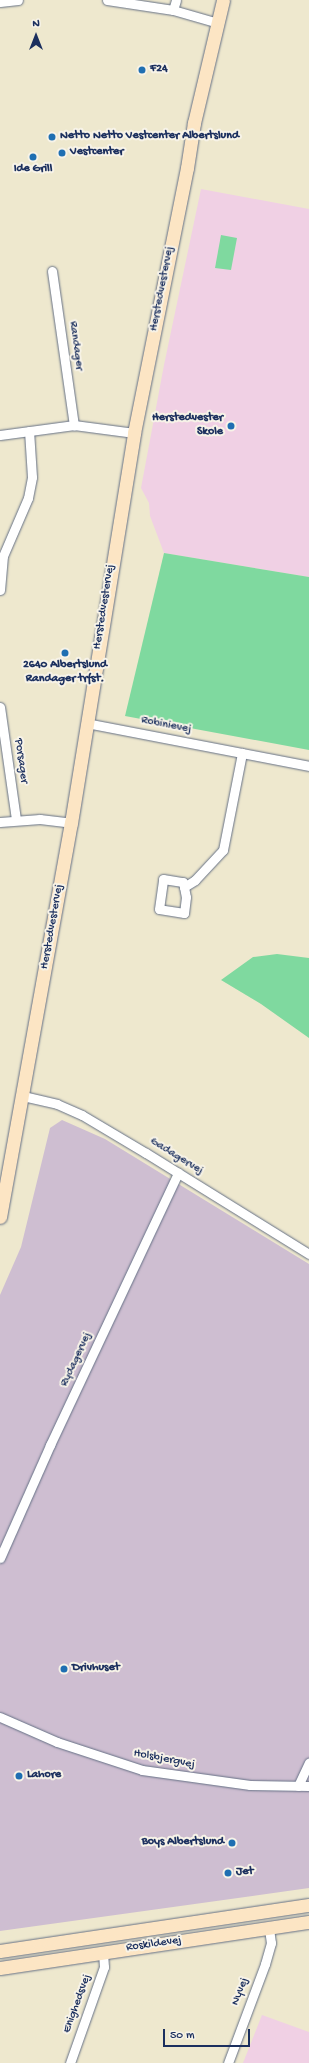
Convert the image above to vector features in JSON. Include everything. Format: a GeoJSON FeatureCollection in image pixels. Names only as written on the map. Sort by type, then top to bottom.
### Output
{"type":"FeatureCollection","features":[{"type":"Feature","properties":{"kind":"street"},"geometry":{"type":"LineString","coordinates":[[0,2],[18,0]]}},
{"type":"Feature","properties":{"kind":"street"},"geometry":{"type":"LineString","coordinates":[[107,0],[173,10],[218,23]]}},
{"type":"Feature","properties":{"kind":"street"},"geometry":{"type":"LineString","coordinates":[[173,10],[176,0]]}},
{"type":"Feature","properties":{"kind":"street","name":"Herstedvestervej"},"geometry":{"type":"LineString","coordinates":[[0,1217],[4,1176],[23,1096],[71,823],[134,433],[187,168],[194,124],[223,0]]}},
{"type":"Feature","properties":{"kind":"street","name":"Randager"},"geometry":{"type":"LineString","coordinates":[[52,271],[74,425]]}},
{"type":"Feature","properties":{"kind":"street"},"geometry":{"type":"LineString","coordinates":[[0,435],[74,425],[134,433]]}},
{"type":"Feature","properties":{"kind":"street"},"geometry":{"type":"LineString","coordinates":[[0,590],[3,556],[28,498],[32,477],[29,431]]}},
{"type":"Feature","properties":{"kind":"street","name":"Porsager"},"geometry":{"type":"LineString","coordinates":[[0,706],[16,819]]}},
{"type":"Feature","properties":{"kind":"street","name":"Robinievej"},"geometry":{"type":"LineString","coordinates":[[86,723],[309,766]]}},
{"type":"Feature","properties":{"kind":"street"},"geometry":{"type":"LineString","coordinates":[[184,887],[195,880],[223,850],[242,753]]}},
{"type":"Feature","properties":{"kind":"street"},"geometry":{"type":"LineString","coordinates":[[0,822],[16,819],[44,819],[71,823]]}},
{"type":"Feature","properties":{"kind":"street","name":"Gadagervej"},"geometry":{"type":"LineString","coordinates":[[23,1096],[57,1104],[82,1115],[309,1254]]}},
{"type":"Feature","properties":{"kind":"street","name":"Rydagervej"},"geometry":{"type":"LineString","coordinates":[[0,1558],[50,1445],[178,1173]]}},
{"type":"Feature","properties":{"kind":"street","name":"Holsbjergvej"},"geometry":{"type":"LineString","coordinates":[[0,1717],[57,1742],[142,1770],[227,1782],[309,1786]]}},
{"type":"Feature","properties":{"kind":"street"},"geometry":{"type":"LineString","coordinates":[[298,1786],[309,1762]]}},
{"type":"Feature","properties":{"kind":"street","name":"Roskildevej"},"geometry":{"type":"LineString","coordinates":[[0,1951],[309,1906]]}},
{"type":"Feature","properties":{"kind":"street","name":"Roskildevej"},"geometry":{"type":"LineString","coordinates":[[0,1968],[309,1922]]}},
{"type":"Feature","properties":{"kind":"street","name":"Nyvej"},"geometry":{"type":"LineString","coordinates":[[228,2063],[265,1964],[271,1943],[269,1928]]}},
{"type":"Feature","properties":{"kind":"street","name":"Enighedsvej"},"geometry":{"type":"LineString","coordinates":[[70,2063],[104,1967],[103,1952]]}},
{"type":"Feature","properties":{"kind":"shaded area","name":"Herstedvester Skole"},"geometry":{"type":"Polygon","coordinates":[[[201,189],[309,209],[309,577],[164,553],[150,516],[149,503],[141,488],[164,365],[201,189]]]}},
{"type":"Feature","properties":{"kind":"shaded area"},"geometry":{"type":"Polygon","coordinates":[[[62,1120],[105,1139],[309,1264],[309,1888],[0,1931],[0,1295],[21,1247],[50,1128],[62,1120]]]}},
{"type":"Feature","properties":{"kind":"shaded area"},"geometry":{"type":"Polygon","coordinates":[[[262,2015],[309,2032],[309,2063],[243,2063],[262,2015]]]}},
{"type":"Feature","properties":{"kind":"green space"},"geometry":{"type":"Polygon","coordinates":[[[221,235],[237,238],[231,270],[215,268],[221,235]]]}},
{"type":"Feature","properties":{"kind":"green space"},"geometry":{"type":"Polygon","coordinates":[[[164,553],[309,577],[309,750],[125,716],[164,553]]]}},
{"type":"Feature","properties":{"kind":"green space"},"geometry":{"type":"Polygon","coordinates":[[[277,954],[309,958],[309,1038],[261,1004],[221,980],[253,957],[277,954]]]}},
{"type":"Feature","properties":{"kind":"place","name":"F24"},"geometry":{"type":"Point","coordinates":[142,70]}},
{"type":"Feature","properties":{"kind":"place","name":"Netto Netto Vestcenter Albertslund"},"geometry":{"type":"Point","coordinates":[52,137]}},
{"type":"Feature","properties":{"kind":"place","name":"Vestcenter"},"geometry":{"type":"Point","coordinates":[62,153]}},
{"type":"Feature","properties":{"kind":"place","name":"Ide Grill"},"geometry":{"type":"Point","coordinates":[33,157]}},
{"type":"Feature","properties":{"kind":"place","name":"Herstedvester Skole"},"geometry":{"type":"Point","coordinates":[231,426]}},
{"type":"Feature","properties":{"kind":"place","name":"2640 Albertslund Randager trfst."},"geometry":{"type":"Point","coordinates":[65,653]}},
{"type":"Feature","properties":{"kind":"place","name":"Drivhuset"},"geometry":{"type":"Point","coordinates":[64,1669]}},
{"type":"Feature","properties":{"kind":"place","name":"Lahore"},"geometry":{"type":"Point","coordinates":[19,1776]}},
{"type":"Feature","properties":{"kind":"place","name":"Boys Albertslund"},"geometry":{"type":"Point","coordinates":[232,1843]}},
{"type":"Feature","properties":{"kind":"place","name":"Jet"},"geometry":{"type":"Point","coordinates":[228,1873]}}]}
